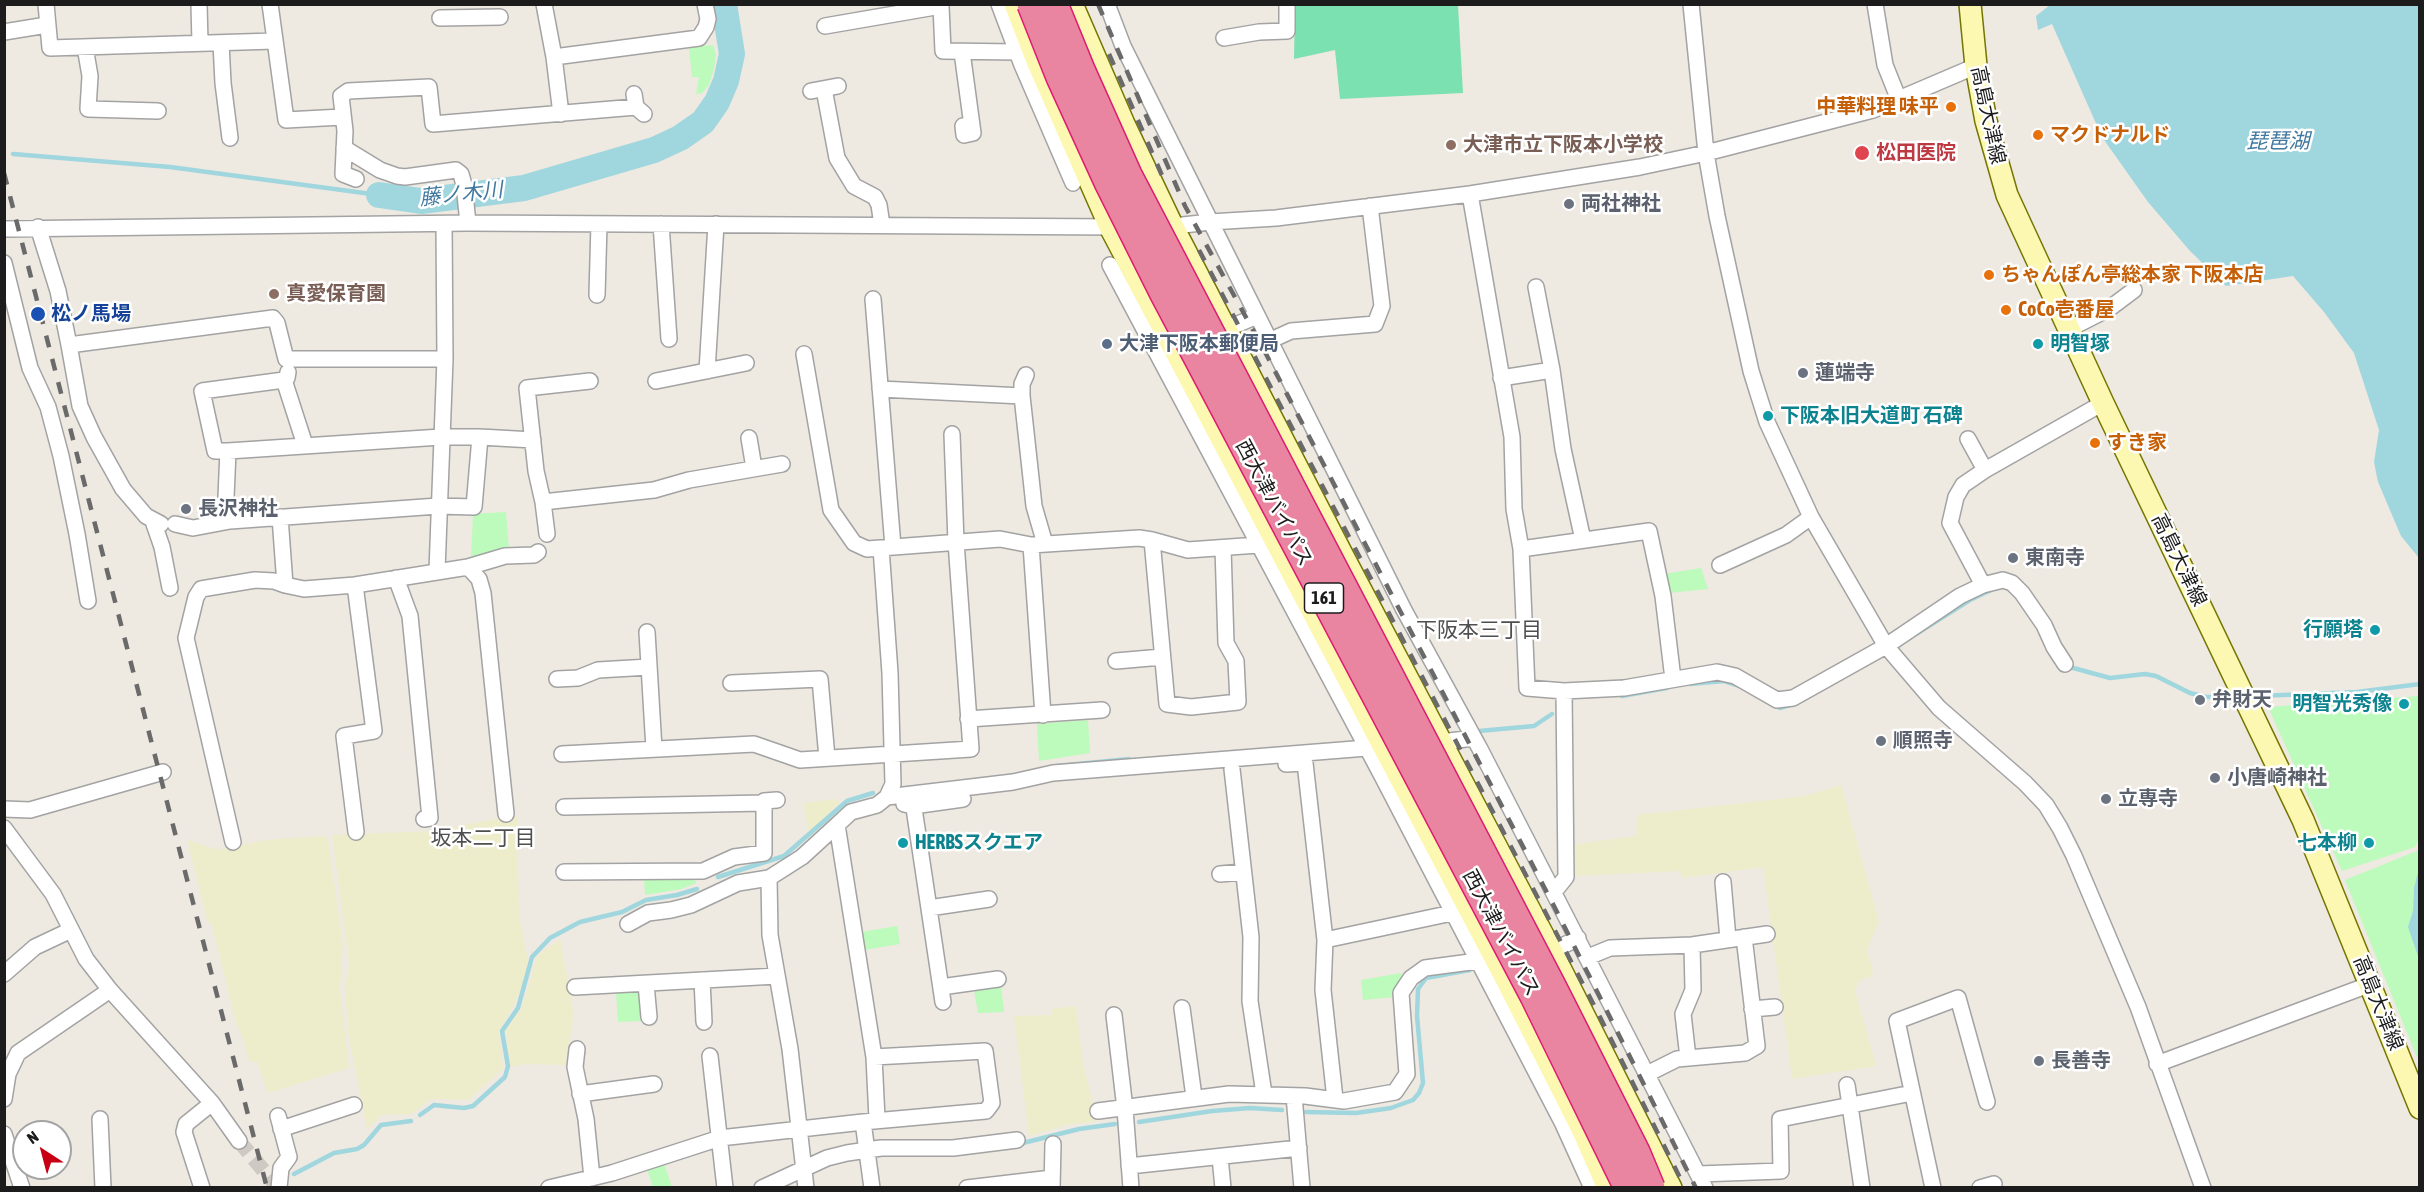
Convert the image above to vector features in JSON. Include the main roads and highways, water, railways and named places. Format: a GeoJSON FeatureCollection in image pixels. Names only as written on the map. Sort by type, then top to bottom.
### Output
{"type":"FeatureCollection","features":[{"type":"Feature","properties":{"kind":"highway","name":"西大津バイパス"},"geometry":{"type":"LineString","coordinates":[[1031,4],[1079,119],[1163,291],[1534,996],[1628,1188]]}},
{"type":"Feature","properties":{"kind":"highway","name":"西大津バイパス"},"geometry":{"type":"LineString","coordinates":[[1054,4],[1128,175],[1552,986],[1611,1102],[1651,1188]]}},
{"type":"Feature","properties":{"kind":"water","name":"琵琶湖"},"geometry":{"type":"Polygon","coordinates":[[[2050,5],[2419,5],[2419,558],[2401,536],[2378,482],[2374,462],[2379,430],[2354,353],[2324,312],[2293,276],[2226,286],[2190,251],[2148,202],[2102,137],[2052,24],[2038,30],[2036,16],[2050,5]]]}},
{"type":"Feature","properties":{"kind":"water"},"geometry":{"type":"Polygon","coordinates":[[[2419,868],[2420,959],[2408,927],[2413,911],[2414,888],[2419,868]]]}},
{"type":"Feature","properties":{"kind":"waterway","name":"藤ノ木川"},"geometry":{"type":"LineString","coordinates":[[379,195],[421,201],[524,188],[654,150],[680,138],[703,122],[717,102],[726,81],[732,54],[724,4]]}},
{"type":"Feature","properties":{"kind":"waterway","name":"藤ノ木川"},"geometry":{"type":"LineString","coordinates":[[13,154],[170,167],[379,195]]}},
{"type":"Feature","properties":{"kind":"waterway"},"geometry":{"type":"LineString","coordinates":[[1916,634],[1970,600],[1991,590]]}},
{"type":"Feature","properties":{"kind":"waterway"},"geometry":{"type":"LineString","coordinates":[[2066,666],[2110,678],[2145,674],[2156,676],[2190,693],[2206,697],[2230,697]]}},
{"type":"Feature","properties":{"kind":"waterway"},"geometry":{"type":"LineString","coordinates":[[1690,684],[1724,681],[1740,686]]}},
{"type":"Feature","properties":{"kind":"waterway"},"geometry":{"type":"LineString","coordinates":[[2258,696],[2357,692],[2420,684]]}},
{"type":"Feature","properties":{"kind":"waterway"},"geometry":{"type":"LineString","coordinates":[[1622,696],[1667,688]]}},
{"type":"Feature","properties":{"kind":"waterway"},"geometry":{"type":"LineString","coordinates":[[1774,705],[1780,708],[1796,703]]}},
{"type":"Feature","properties":{"kind":"waterway"},"geometry":{"type":"LineString","coordinates":[[1479,731],[1534,726],[1552,714]]}},
{"type":"Feature","properties":{"kind":"waterway"},"geometry":{"type":"LineString","coordinates":[[1057,766],[1129,759]]}},
{"type":"Feature","properties":{"kind":"waterway"},"geometry":{"type":"LineString","coordinates":[[718,877],[784,856],[847,801],[873,793]]}},
{"type":"Feature","properties":{"kind":"waterway"},"geometry":{"type":"LineString","coordinates":[[420,1115],[434,1105],[464,1108],[473,1106],[505,1077],[508,1066],[502,1031],[518,1008],[532,957],[550,938],[580,922],[622,912],[646,900],[697,889]]}},
{"type":"Feature","properties":{"kind":"waterway"},"geometry":{"type":"LineString","coordinates":[[1306,1112],[1356,1113],[1391,1108],[1413,1100],[1423,1083],[1417,1016],[1418,989],[1426,978],[1470,970]]}},
{"type":"Feature","properties":{"kind":"waterway"},"geometry":{"type":"LineString","coordinates":[[1139,1122],[1212,1111],[1250,1108],[1282,1110]]}},
{"type":"Feature","properties":{"kind":"waterway"},"geometry":{"type":"LineString","coordinates":[[294,1174],[334,1153],[357,1149],[364,1145],[381,1125],[411,1121]]}},
{"type":"Feature","properties":{"kind":"waterway"},"geometry":{"type":"LineString","coordinates":[[1019,1144],[1079,1129],[1115,1124]]}},
{"type":"Feature","properties":{"kind":"tunnel"},"geometry":{"type":"LineString","coordinates":[[239,1141],[274,1183]]}},
{"type":"Feature","properties":{"kind":"railway"},"geometry":{"type":"LineString","coordinates":[[1098,4],[1185,206],[1265,352],[1555,908],[1696,1188]]}},
{"type":"Feature","properties":{"kind":"railway"},"geometry":{"type":"LineString","coordinates":[[1109,54],[1164,180]]}},
{"type":"Feature","properties":{"kind":"railway"},"geometry":{"type":"LineString","coordinates":[[4,173],[267,1188]]}},
{"type":"Feature","properties":{"kind":"railway"},"geometry":{"type":"LineString","coordinates":[[1199,250],[1598,1013],[1685,1188]]}},
{"type":"Feature","properties":{"kind":"place","name":"中華料理 味平"},"geometry":{"type":"Point","coordinates":[1951,107]}},
{"type":"Feature","properties":{"kind":"place","name":"マクドナルド"},"geometry":{"type":"Point","coordinates":[2038,135]}},
{"type":"Feature","properties":{"kind":"place","name":"大津市立下阪本小学校"},"geometry":{"type":"Point","coordinates":[1451,145]}},
{"type":"Feature","properties":{"kind":"place","name":"松田医院"},"geometry":{"type":"Point","coordinates":[1862,153]}},
{"type":"Feature","properties":{"kind":"place","name":"両社神社"},"geometry":{"type":"Point","coordinates":[1569,204]}},
{"type":"Feature","properties":{"kind":"place","name":"ちゃんぽん亭総本家 下阪本店"},"geometry":{"type":"Point","coordinates":[1989,275]}},
{"type":"Feature","properties":{"kind":"place","name":"真愛保育園"},"geometry":{"type":"Point","coordinates":[274,294]}},
{"type":"Feature","properties":{"kind":"place","name":"CoCo壱番屋"},"geometry":{"type":"Point","coordinates":[2006,310]}},
{"type":"Feature","properties":{"kind":"place","name":"松ノ馬場"},"geometry":{"type":"Point","coordinates":[38,314]}},
{"type":"Feature","properties":{"kind":"place","name":"大津下阪本郵便局"},"geometry":{"type":"Point","coordinates":[1107,344]}},
{"type":"Feature","properties":{"kind":"place","name":"明智塚"},"geometry":{"type":"Point","coordinates":[2038,344]}},
{"type":"Feature","properties":{"kind":"place","name":"蓮端寺"},"geometry":{"type":"Point","coordinates":[1803,373]}},
{"type":"Feature","properties":{"kind":"place","name":"下阪本旧大道町 石碑"},"geometry":{"type":"Point","coordinates":[1768,416]}},
{"type":"Feature","properties":{"kind":"place","name":"すき家"},"geometry":{"type":"Point","coordinates":[2095,443]}},
{"type":"Feature","properties":{"kind":"place","name":"長沢神社"},"geometry":{"type":"Point","coordinates":[186,509]}},
{"type":"Feature","properties":{"kind":"place","name":"東南寺"},"geometry":{"type":"Point","coordinates":[2013,558]}},
{"type":"Feature","properties":{"kind":"place","name":"行願塔"},"geometry":{"type":"Point","coordinates":[2375,630]}},
{"type":"Feature","properties":{"kind":"place","name":"弁財天"},"geometry":{"type":"Point","coordinates":[2200,700]}},
{"type":"Feature","properties":{"kind":"place","name":"明智光秀像"},"geometry":{"type":"Point","coordinates":[2404,704]}},
{"type":"Feature","properties":{"kind":"place","name":"順照寺"},"geometry":{"type":"Point","coordinates":[1881,741]}},
{"type":"Feature","properties":{"kind":"place","name":"小唐崎神社"},"geometry":{"type":"Point","coordinates":[2215,778]}},
{"type":"Feature","properties":{"kind":"place","name":"立専寺"},"geometry":{"type":"Point","coordinates":[2106,799]}},
{"type":"Feature","properties":{"kind":"place","name":"HERBSスクエア"},"geometry":{"type":"Point","coordinates":[903,843]}},
{"type":"Feature","properties":{"kind":"place","name":"七本柳"},"geometry":{"type":"Point","coordinates":[2369,843]}},
{"type":"Feature","properties":{"kind":"place","name":"長善寺"},"geometry":{"type":"Point","coordinates":[2039,1061]}},
{"type":"Feature","properties":{"kind":"district","name":"下阪本三丁目"},"geometry":{"type":"Point","coordinates":[1479,630]}},
{"type":"Feature","properties":{"kind":"district","name":"坂本二丁目"},"geometry":{"type":"Point","coordinates":[483,838]}}]}
